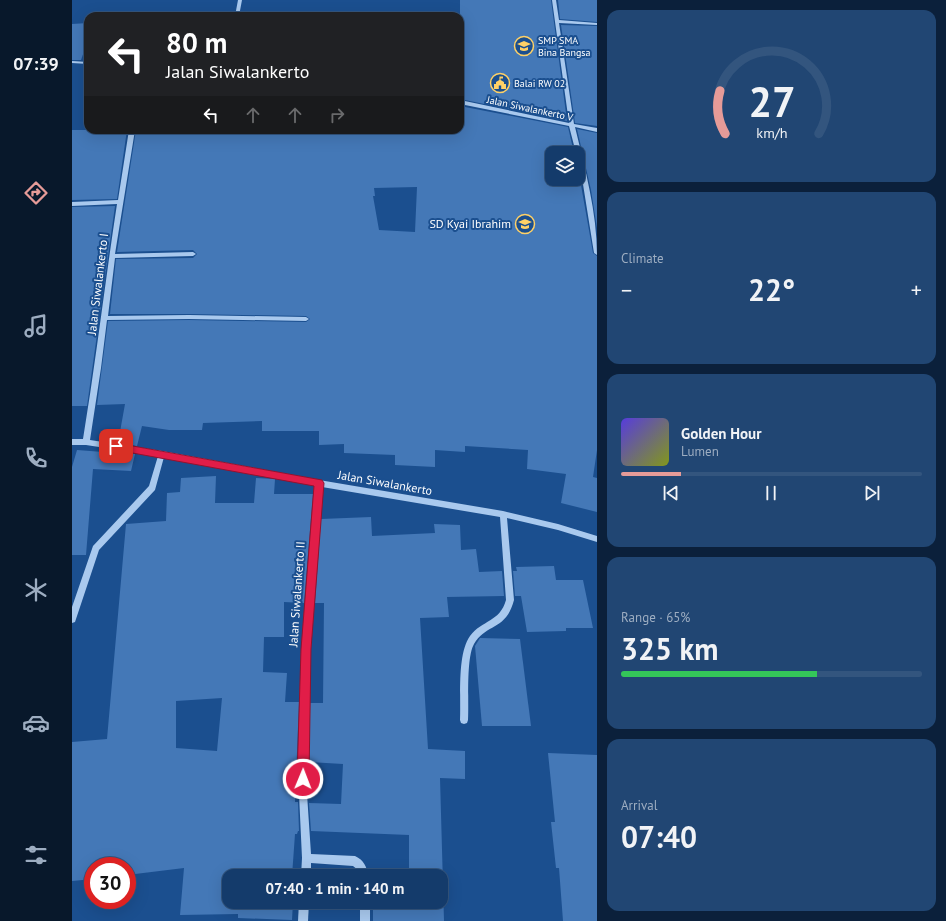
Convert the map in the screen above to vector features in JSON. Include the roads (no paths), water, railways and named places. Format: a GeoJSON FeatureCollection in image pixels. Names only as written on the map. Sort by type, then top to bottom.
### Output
{"type":"FeatureCollection","features":[{"type":"Feature","properties":{"kind":"street"},"geometry":{"type":"LineString","coordinates":[[238,12],[240,0]]}},
{"type":"Feature","properties":{"kind":"street"},"geometry":{"type":"LineString","coordinates":[[554,0],[572,126],[584,178],[597,253]]}},
{"type":"Feature","properties":{"kind":"street"},"geometry":{"type":"LineString","coordinates":[[557,21],[597,24]]}},
{"type":"Feature","properties":{"kind":"street"},"geometry":{"type":"LineString","coordinates":[[72,62],[84,63]]}},
{"type":"Feature","properties":{"kind":"street","name":"Jalan Siwalankerto V"},"geometry":{"type":"LineString","coordinates":[[464,103],[597,130]]}},
{"type":"Feature","properties":{"kind":"street","name":"Jalan Siwalankerto I"},"geometry":{"type":"LineString","coordinates":[[86,442],[98,368],[112,256],[131,134]]}},
{"type":"Feature","properties":{"kind":"street"},"geometry":{"type":"LineString","coordinates":[[72,204],[121,202]]}},
{"type":"Feature","properties":{"kind":"street"},"geometry":{"type":"LineString","coordinates":[[112,256],[193,254]]}},
{"type":"Feature","properties":{"kind":"street"},"geometry":{"type":"LineString","coordinates":[[104,318],[189,317],[306,319]]}},
{"type":"Feature","properties":{"kind":"street","name":"Jalan Siwalankerto"},"geometry":{"type":"LineString","coordinates":[[72,442],[86,442],[162,454],[319,483],[503,514],[558,527],[597,539]]}},
{"type":"Feature","properties":{"kind":"street"},"geometry":{"type":"LineString","coordinates":[[72,619],[96,548],[152,488],[162,454]]}},
{"type":"Feature","properties":{"kind":"street","name":"Jalan Siwalankerto II"},"geometry":{"type":"LineString","coordinates":[[306,869],[303,794],[306,649],[319,483]]}},
{"type":"Feature","properties":{"kind":"street"},"geometry":{"type":"LineString","coordinates":[[464,720],[466,654],[470,643],[476,636],[503,616],[509,609],[510,600],[503,514]]}},
{"type":"Feature","properties":{"kind":"street"},"geometry":{"type":"LineString","coordinates":[[307,858],[355,861],[362,869]]}},
{"type":"Feature","properties":{"kind":"street"},"geometry":{"type":"LineString","coordinates":[[303,921],[304,909]]}},
{"type":"Feature","properties":{"kind":"street"},"geometry":{"type":"LineString","coordinates":[[365,909],[366,921]]}},
{"type":"Feature","properties":{"kind":"place","name":"SMP SMA Bina Bangsa"},"geometry":{"type":"Point","coordinates":[524,46]}},
{"type":"Feature","properties":{"kind":"place","name":"Balai RW 02"},"geometry":{"type":"Point","coordinates":[500,83]}},
{"type":"Feature","properties":{"kind":"place","name":"SD Kyai Ibrahim"},"geometry":{"type":"Point","coordinates":[525,224]}}]}
